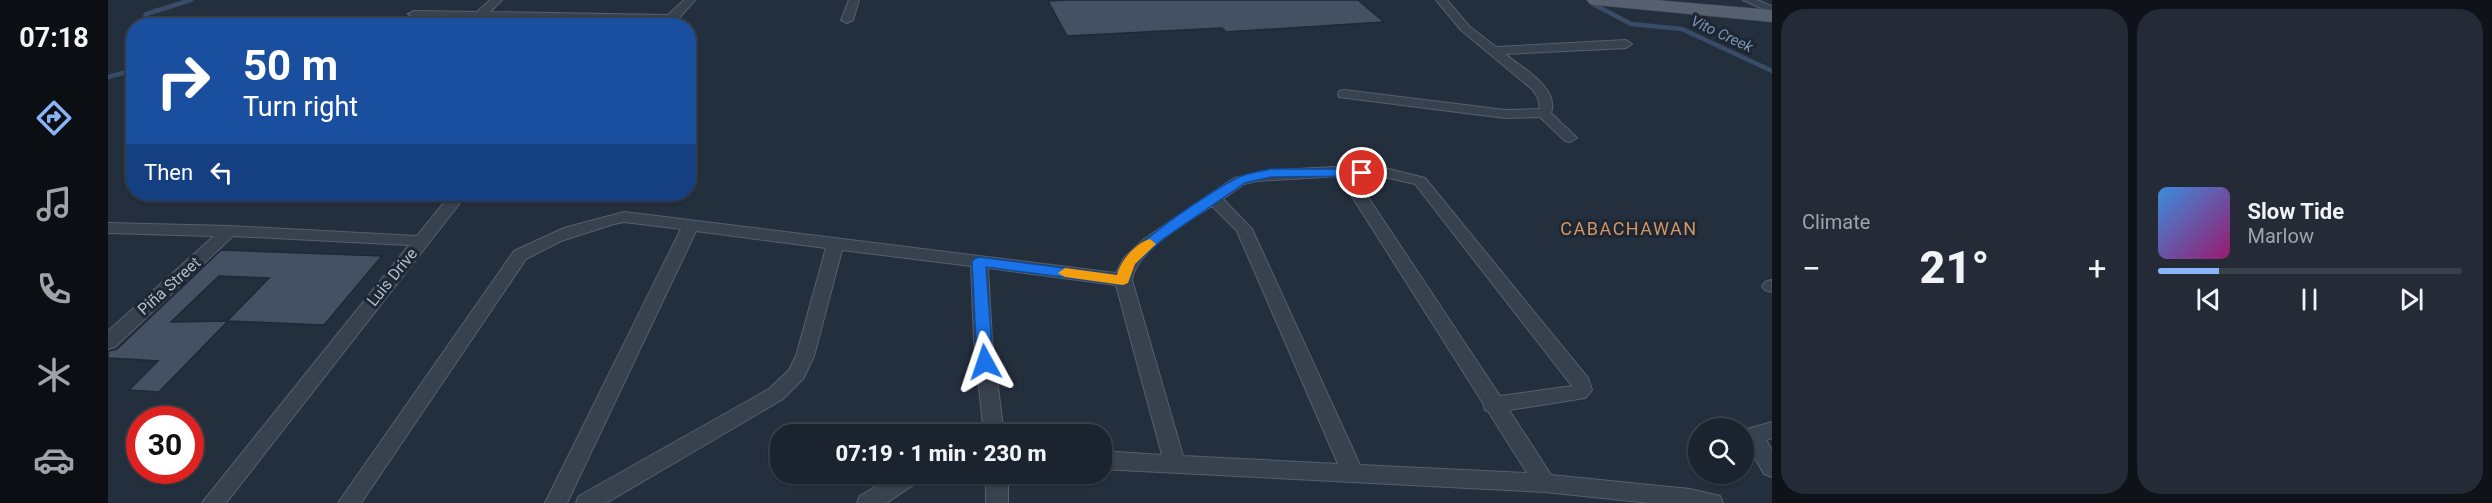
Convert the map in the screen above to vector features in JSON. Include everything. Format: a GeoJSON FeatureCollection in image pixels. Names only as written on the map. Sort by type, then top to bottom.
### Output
{"type":"FeatureCollection","features":[{"type":"Feature","properties":{"kind":"main road"},"geometry":{"type":"LineString","coordinates":[[1596,0],[1772,16]]}},
{"type":"Feature","properties":{"kind":"street"},"geometry":{"type":"LineString","coordinates":[[476,18],[497,0]]}},
{"type":"Feature","properties":{"kind":"street"},"geometry":{"type":"LineString","coordinates":[[414,14],[669,18],[675,16],[690,0]]}},
{"type":"Feature","properties":{"kind":"street"},"geometry":{"type":"LineString","coordinates":[[847,20],[854,0]]}},
{"type":"Feature","properties":{"kind":"street"},"geometry":{"type":"LineString","coordinates":[[1441,0],[1465,28],[1543,93],[1547,105],[1544,113]]}},
{"type":"Feature","properties":{"kind":"street"},"geometry":{"type":"LineString","coordinates":[[1748,0],[1772,10]]}},
{"type":"Feature","properties":{"kind":"street"},"geometry":{"type":"LineString","coordinates":[[1495,51],[1626,44]]}},
{"type":"Feature","properties":{"kind":"street"},"geometry":{"type":"LineString","coordinates":[[1344,94],[1427,103],[1481,112],[1544,113],[1570,138]]}},
{"type":"Feature","properties":{"kind":"street"},"geometry":{"type":"LineString","coordinates":[[1344,172],[1492,405],[1545,483]]}},
{"type":"Feature","properties":{"kind":"street"},"geometry":{"type":"LineString","coordinates":[[1175,464],[1123,280],[1124,271],[1130,261],[1158,236],[1241,180],[1254,176],[1271,173],[1344,172],[1389,174],[1418,179],[1581,383],[1582,390],[1578,393],[1492,405]]}},
{"type":"Feature","properties":{"kind":"street"},"geometry":{"type":"LineString","coordinates":[[1214,199],[1244,229],[1353,473]]}},
{"type":"Feature","properties":{"kind":"street"},"geometry":{"type":"LineString","coordinates":[[421,241],[453,201]]}},
{"type":"Feature","properties":{"kind":"street"},"geometry":{"type":"LineString","coordinates":[[349,503],[520,255],[535,247],[615,218],[632,217],[1123,280]]}},
{"type":"Feature","properties":{"kind":"street"},"geometry":{"type":"LineString","coordinates":[[556,503],[691,225]]}},
{"type":"Feature","properties":{"kind":"street","name":"Luis Drive"},"geometry":{"type":"LineString","coordinates":[[108,228],[229,231],[421,241]]}},
{"type":"Feature","properties":{"kind":"street","name":"Piña Street"},"geometry":{"type":"LineString","coordinates":[[108,342],[229,231]]}},
{"type":"Feature","properties":{"kind":"street","name":"Luis Drive"},"geometry":{"type":"LineString","coordinates":[[213,503],[421,241]]}},
{"type":"Feature","properties":{"kind":"street"},"geometry":{"type":"LineString","coordinates":[[587,503],[776,394],[787,385],[796,374],[805,356],[835,244]]}},
{"type":"Feature","properties":{"kind":"street"},"geometry":{"type":"LineString","coordinates":[[979,262],[983,339],[993,424]]}},
{"type":"Feature","properties":{"kind":"street"},"geometry":{"type":"LineString","coordinates":[[1772,430],[1754,435],[1754,439],[1772,468]]}},
{"type":"Feature","properties":{"kind":"street"},"geometry":{"type":"LineString","coordinates":[[1112,461],[1545,483],[1690,498],[1712,503]]}},
{"type":"Feature","properties":{"kind":"street"},"geometry":{"type":"LineString","coordinates":[[868,503],[897,484]]}},
{"type":"Feature","properties":{"kind":"street"},"geometry":{"type":"LineString","coordinates":[[997,484],[997,503]]}},
{"type":"Feature","properties":{"kind":"building"},"geometry":{"type":"Polygon","coordinates":[[[1358,0],[1384,22],[1226,32],[1222,28],[1067,36],[1048,1],[1358,0]]]}},
{"type":"Feature","properties":{"kind":"building"},"geometry":{"type":"Polygon","coordinates":[[[221,250],[382,256],[324,325],[228,321],[159,392],[129,390],[158,361],[108,358],[108,351],[117,349],[221,250]],[[219,276],[171,322],[227,321],[269,278],[219,276]]]}},
{"type":"Feature","properties":{"kind":"waterway"},"geometry":{"type":"LineString","coordinates":[[145,18],[146,14],[191,0]]}},
{"type":"Feature","properties":{"kind":"waterway","name":"Vito Creek"},"geometry":{"type":"LineString","coordinates":[[1593,4],[1631,24],[1682,29],[1772,71]]}},
{"type":"Feature","properties":{"kind":"waterway"},"geometry":{"type":"LineString","coordinates":[[108,77],[126,72]]}},
{"type":"Feature","properties":{"kind":"slow traffic"},"geometry":{"type":"LineString","coordinates":[[1065,273],[1123,280],[1124,271],[1130,261],[1150,244]]}},
{"type":"Feature","properties":{"kind":"district","name":"CABACHAWAN"},"geometry":{"type":"Point","coordinates":[1629,228]}},
{"type":"Feature","properties":{"kind":"route"},"geometry":{"type":"LineString","coordinates":[[985,362],[979,262],[1123,280],[1124,271],[1130,261],[1158,236],[1241,180],[1271,173],[1362,173]]}}]}
